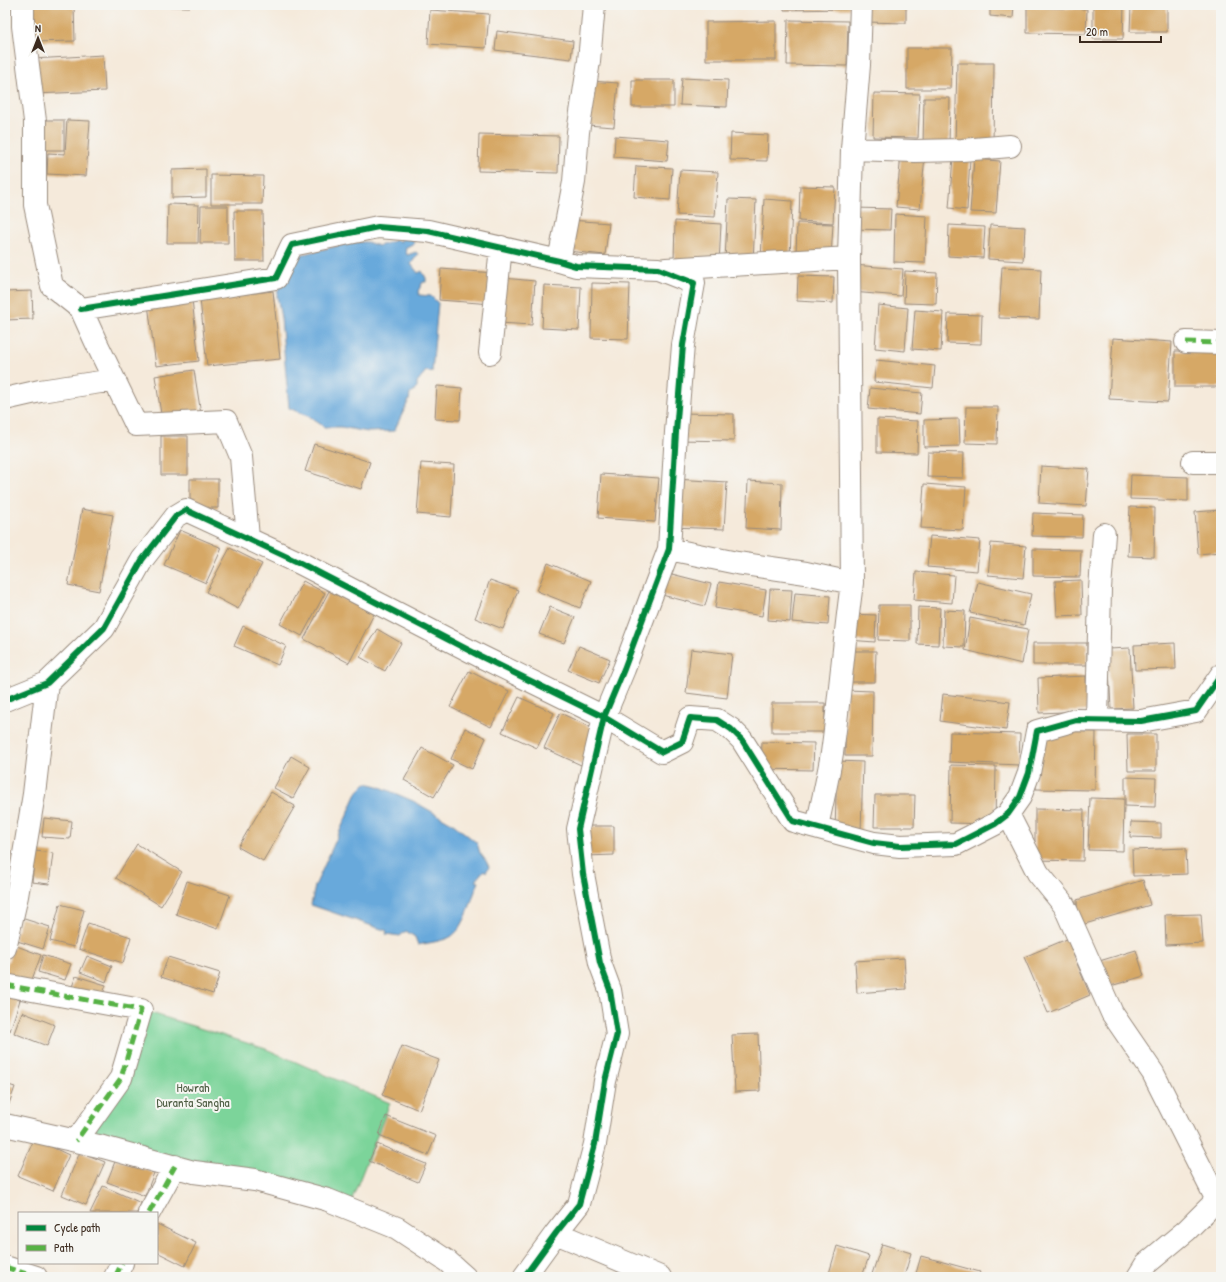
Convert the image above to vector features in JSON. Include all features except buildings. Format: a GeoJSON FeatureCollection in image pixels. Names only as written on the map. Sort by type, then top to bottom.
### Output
{"type":"FeatureCollection","features":[{"type":"Feature","properties":{"kind":"street"},"geometry":{"type":"LineString","coordinates":[[23,5],[23,26],[36,121],[36,205],[52,286],[81,309],[136,425],[226,421],[241,457],[248,538]]}},
{"type":"Feature","properties":{"kind":"street"},"geometry":{"type":"LineString","coordinates":[[559,260],[574,182],[578,132],[589,61],[594,5]]}},
{"type":"Feature","properties":{"kind":"street"},"geometry":{"type":"LineString","coordinates":[[817,827],[832,754],[840,690],[844,634],[852,583],[849,258],[852,149],[859,65],[861,5]]}},
{"type":"Feature","properties":{"kind":"street"},"geometry":{"type":"LineString","coordinates":[[852,149],[962,150],[1010,146]]}},
{"type":"Feature","properties":{"kind":"street"},"geometry":{"type":"LineString","coordinates":[[81,309],[276,278],[292,245],[378,227],[428,231],[559,260],[576,266],[658,269],[849,258]]}},
{"type":"Feature","properties":{"kind":"street"},"geometry":{"type":"LineString","coordinates":[[490,353],[502,248]]}},
{"type":"Feature","properties":{"kind":"street"},"geometry":{"type":"LineString","coordinates":[[524,1277],[579,1204],[595,1144],[605,1081],[616,1034],[610,990],[600,963],[583,874],[578,829],[604,717],[624,669],[669,549],[683,345],[694,282],[658,269]]}},
{"type":"Feature","properties":{"kind":"street"},"geometry":{"type":"LineString","coordinates":[[1186,342],[1221,343]]}},
{"type":"Feature","properties":{"kind":"street"},"geometry":{"type":"LineString","coordinates":[[5,399],[40,391],[114,380]]}},
{"type":"Feature","properties":{"kind":"street"},"geometry":{"type":"LineString","coordinates":[[1193,462],[1221,462]]}},
{"type":"Feature","properties":{"kind":"street"},"geometry":{"type":"LineString","coordinates":[[5,700],[47,683],[104,628],[142,560],[176,516],[186,510],[300,563],[480,656],[604,717],[662,752],[682,742],[690,718],[717,720],[731,729],[742,740],[793,821],[874,843],[900,846],[956,844],[995,824],[1008,814],[1020,797],[1029,773],[1037,731],[1076,720],[1141,721],[1196,711],[1221,675]]}},
{"type":"Feature","properties":{"kind":"street"},"geometry":{"type":"LineString","coordinates":[[1097,720],[1100,589],[1104,534]]}},
{"type":"Feature","properties":{"kind":"street"},"geometry":{"type":"LineString","coordinates":[[669,549],[737,563],[806,573],[852,583]]}},
{"type":"Feature","properties":{"kind":"street"},"geometry":{"type":"LineString","coordinates":[[5,948],[17,896],[34,794],[47,683]]}},
{"type":"Feature","properties":{"kind":"street"},"geometry":{"type":"LineString","coordinates":[[1008,814],[1038,873],[1064,905],[1112,1013],[1153,1073],[1219,1198],[1187,1230],[1146,1264],[1138,1277]]}},
{"type":"Feature","properties":{"kind":"street"},"geometry":{"type":"LineString","coordinates":[[5,985],[141,1010],[121,1078],[76,1141]]}},
{"type":"Feature","properties":{"kind":"street"},"geometry":{"type":"LineString","coordinates":[[5,1124],[194,1172],[255,1180],[328,1200],[397,1228],[447,1261],[465,1277]]}},
{"type":"Feature","properties":{"kind":"street"},"geometry":{"type":"LineString","coordinates":[[150,1212],[175,1166]]}},
{"type":"Feature","properties":{"kind":"street"},"geometry":{"type":"LineString","coordinates":[[556,1233],[660,1277]]}},
{"type":"Feature","properties":{"kind":"street"},"geometry":{"type":"LineString","coordinates":[[115,1277],[122,1264]]}},
{"type":"Feature","properties":{"kind":"street"},"geometry":{"type":"LineString","coordinates":[[5,1267],[36,1277]]}},
{"type":"Feature","properties":{"kind":"green space","name":"Howrah Duranta Sangha"},"geometry":{"type":"Polygon","coordinates":[[[148,1012],[266,1049],[390,1103],[350,1204],[107,1140],[94,1133],[148,1012]]]}},
{"type":"Feature","properties":{"kind":"water"},"geometry":{"type":"Polygon","coordinates":[[[404,236],[412,237],[414,243],[405,248],[407,255],[416,252],[418,254],[411,264],[418,273],[422,271],[426,278],[426,282],[423,282],[418,291],[419,295],[431,296],[438,303],[432,372],[426,371],[417,382],[417,388],[410,394],[409,400],[394,431],[368,432],[341,427],[324,427],[312,418],[289,408],[281,318],[277,296],[280,282],[299,255],[354,242],[367,242],[379,246],[396,240],[400,242],[404,236]]]}},
{"type":"Feature","properties":{"kind":"water"},"geometry":{"type":"Polygon","coordinates":[[[366,783],[378,786],[413,801],[452,823],[477,843],[480,853],[489,867],[486,872],[484,870],[475,881],[479,882],[462,925],[449,938],[418,945],[415,937],[406,931],[400,936],[386,934],[387,931],[311,905],[315,886],[358,791],[366,783]]]}},
{"type":"Feature","properties":{"kind":"marked path"},"geometry":{"type":"LineString","coordinates":[[1186,342],[1221,343]]}},
{"type":"Feature","properties":{"kind":"marked path"},"geometry":{"type":"LineString","coordinates":[[5,985],[141,1010],[121,1078],[76,1141]]}},
{"type":"Feature","properties":{"kind":"marked path"},"geometry":{"type":"LineString","coordinates":[[150,1212],[175,1166]]}},
{"type":"Feature","properties":{"kind":"marked path"},"geometry":{"type":"LineString","coordinates":[[115,1277],[122,1264]]}},
{"type":"Feature","properties":{"kind":"marked path"},"geometry":{"type":"LineString","coordinates":[[5,1267],[36,1277]]}},
{"type":"Feature","properties":{"kind":"cycle path"},"geometry":{"type":"LineString","coordinates":[[81,309],[276,278],[292,245],[378,227],[428,231],[576,266],[658,269],[694,283],[683,345],[669,549],[624,669],[604,717],[578,829],[583,874],[600,963],[610,990],[617,1034],[605,1081],[595,1144],[579,1204],[524,1277]]}},
{"type":"Feature","properties":{"kind":"cycle path"},"geometry":{"type":"LineString","coordinates":[[5,700],[47,683],[104,628],[142,560],[176,516],[186,510],[300,563],[480,656],[604,717],[662,752],[682,742],[690,718],[717,720],[731,729],[742,740],[793,821],[874,843],[900,846],[956,844],[995,824],[1008,814],[1020,797],[1029,773],[1037,731],[1076,720],[1141,721],[1196,711],[1221,675]]}}]}
